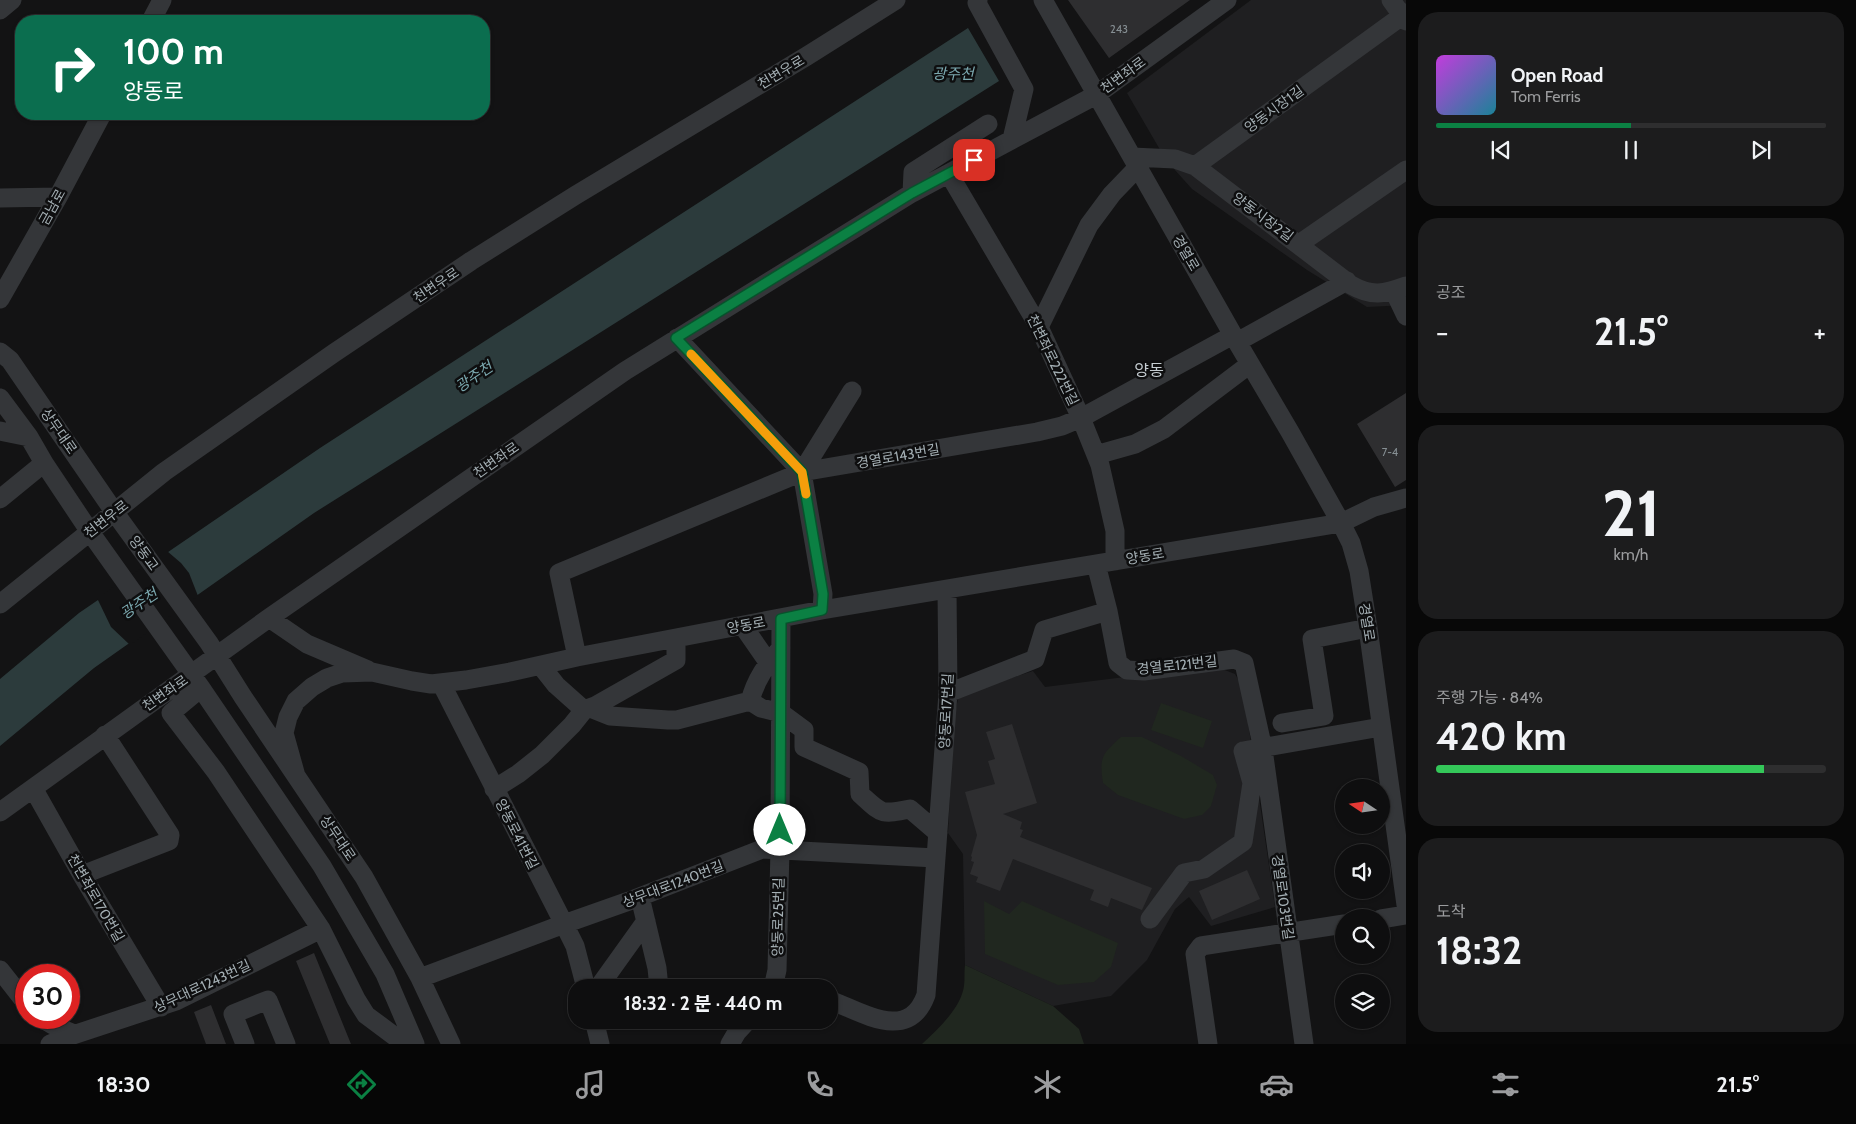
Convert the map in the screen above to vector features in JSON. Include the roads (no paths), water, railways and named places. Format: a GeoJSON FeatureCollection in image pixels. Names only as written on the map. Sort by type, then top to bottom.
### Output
{"type":"FeatureCollection","features":[{"type":"Feature","properties":{"kind":"street"},"geometry":{"type":"LineString","coordinates":[[0,10],[12,0]]}},
{"type":"Feature","properties":{"kind":"street"},"geometry":{"type":"LineString","coordinates":[[154,15],[162,0]]}},
{"type":"Feature","properties":{"kind":"street"},"geometry":{"type":"LineString","coordinates":[[868,18],[886,0]]}},
{"type":"Feature","properties":{"kind":"street","name":"천변우로"},"geometry":{"type":"LineString","coordinates":[[0,604],[164,472],[244,414],[472,261],[896,0]]}},
{"type":"Feature","properties":{"kind":"street","name":"경열로"},"geometry":{"type":"LineString","coordinates":[[1043,0],[1235,339],[1342,523],[1355,555],[1368,628],[1406,905]]}},
{"type":"Feature","properties":{"kind":"street","name":"천변좌로"},"geometry":{"type":"LineString","coordinates":[[0,812],[191,674],[212,650],[269,618],[625,371],[912,193],[1096,95],[1227,0]]}},
{"type":"Feature","properties":{"kind":"street"},"geometry":{"type":"LineString","coordinates":[[1391,0],[1405,17]]}},
{"type":"Feature","properties":{"kind":"street"},"geometry":{"type":"LineString","coordinates":[[975,1],[1024,89],[1012,140]]}},
{"type":"Feature","properties":{"kind":"street","name":"양동시장1길"},"geometry":{"type":"LineString","coordinates":[[1195,166],[1405,17]]}},
{"type":"Feature","properties":{"kind":"street","name":"금남로"},"geometry":{"type":"LineString","coordinates":[[0,298],[58,197],[99,120]]}},
{"type":"Feature","properties":{"kind":"street"},"geometry":{"type":"LineString","coordinates":[[912,193],[913,172],[988,124]]}},
{"type":"Feature","properties":{"kind":"street"},"geometry":{"type":"LineString","coordinates":[[1039,327],[1089,225],[1135,162],[1175,158],[1195,166]]}},
{"type":"Feature","properties":{"kind":"street","name":"양동시장2길"},"geometry":{"type":"LineString","coordinates":[[1195,166],[1298,244],[1406,170]]}},
{"type":"Feature","properties":{"kind":"street","name":"천변좌로222번길"},"geometry":{"type":"LineString","coordinates":[[949,174],[1039,327],[1081,418],[1100,465],[1115,531],[1115,561]]}},
{"type":"Feature","properties":{"kind":"street"},"geometry":{"type":"LineString","coordinates":[[0,198],[58,197]]}},
{"type":"Feature","properties":{"kind":"street"},"geometry":{"type":"LineString","coordinates":[[1298,244],[1346,281],[1364,292],[1378,293],[1400,288],[1406,316]]}},
{"type":"Feature","properties":{"kind":"street","name":"경열로143번길"},"geometry":{"type":"LineString","coordinates":[[577,658],[559,573],[802,472],[1037,432],[1062,426],[1081,418],[1346,281]]}},
{"type":"Feature","properties":{"kind":"street"},"geometry":{"type":"LineString","coordinates":[[676,338],[802,472],[823,594],[822,610]]}},
{"type":"Feature","properties":{"kind":"street","name":"상무대로"},"geometry":{"type":"LineString","coordinates":[[0,352],[10,360],[115,512]]}},
{"type":"Feature","properties":{"kind":"street"},"geometry":{"type":"LineString","coordinates":[[1096,455],[1135,444],[1164,429],[1250,364]]}},
{"type":"Feature","properties":{"kind":"street"},"geometry":{"type":"LineString","coordinates":[[802,472],[852,391]]}},
{"type":"Feature","properties":{"kind":"street","name":"상무대로"},"geometry":{"type":"LineString","coordinates":[[0,398],[29,437],[90,532],[191,674],[322,866],[385,974],[415,1044]]}},
{"type":"Feature","properties":{"kind":"street","name":"상무대로"},"geometry":{"type":"LineString","coordinates":[[0,430],[29,437]]}},
{"type":"Feature","properties":{"kind":"street"},"geometry":{"type":"LineString","coordinates":[[0,499],[44,463]]}},
{"type":"Feature","properties":{"kind":"street","name":"양동로"},"geometry":{"type":"LineString","coordinates":[[296,776],[284,734],[288,717],[296,701],[312,687],[327,678],[342,674],[372,672],[412,682],[431,684],[510,672],[822,610],[1342,523],[1374,507],[1406,498]]}},
{"type":"Feature","properties":{"kind":"street","name":"양동교"},"geometry":{"type":"LineString","coordinates":[[115,512],[212,650]]}},
{"type":"Feature","properties":{"kind":"street"},"geometry":{"type":"LineString","coordinates":[[948,693],[1035,659],[1044,630],[1108,611],[1096,564]]}},
{"type":"Feature","properties":{"kind":"street","name":"양동로17번길"},"geometry":{"type":"LineString","coordinates":[[838,1004],[885,1024],[893,1024],[903,1022],[917,1011],[926,995],[948,693],[947,589]]}},
{"type":"Feature","properties":{"kind":"street","name":"경열로121번길"},"geometry":{"type":"LineString","coordinates":[[1108,611],[1118,663],[1127,670],[1144,671],[1234,659],[1244,663],[1258,750]]}},
{"type":"Feature","properties":{"kind":"street"},"geometry":{"type":"LineString","coordinates":[[269,618],[307,644],[372,672]]}},
{"type":"Feature","properties":{"kind":"street","name":"양동로25번길"},"geometry":{"type":"LineString","coordinates":[[775,979],[780,849],[781,714],[774,655],[781,619]]}},
{"type":"Feature","properties":{"kind":"street"},"geometry":{"type":"LineString","coordinates":[[743,626],[774,655]]}},
{"type":"Feature","properties":{"kind":"street"},"geometry":{"type":"LineString","coordinates":[[1282,722],[1324,716],[1312,639],[1368,628]]}},
{"type":"Feature","properties":{"kind":"street"},"geometry":{"type":"LineString","coordinates":[[494,789],[518,774],[542,755],[587,709],[676,660],[676,638]]}},
{"type":"Feature","properties":{"kind":"street","name":"상무대로"},"geometry":{"type":"LineString","coordinates":[[212,650],[364,876],[420,978],[451,1044]]}},
{"type":"Feature","properties":{"kind":"street","name":"양동로25번길"},"geometry":{"type":"LineString","coordinates":[[750,701],[757,680],[774,655]]}},
{"type":"Feature","properties":{"kind":"street"},"geometry":{"type":"LineString","coordinates":[[541,666],[556,686],[587,709],[610,716],[677,720],[750,701],[761,708],[781,714],[804,730],[804,747],[859,772],[860,794],[879,812],[888,813],[910,809],[938,833]]}},
{"type":"Feature","properties":{"kind":"street"},"geometry":{"type":"LineString","coordinates":[[191,674],[171,713],[216,772],[321,929],[356,1000],[366,1015],[405,1044]]}},
{"type":"Feature","properties":{"kind":"street","name":"양동로41번길"},"geometry":{"type":"LineString","coordinates":[[441,683],[575,946],[584,979]]}},
{"type":"Feature","properties":{"kind":"street"},"geometry":{"type":"LineString","coordinates":[[1150,920],[1184,873],[1204,869],[1243,842],[1252,783],[1243,752],[1381,727]]}},
{"type":"Feature","properties":{"kind":"street"},"geometry":{"type":"LineString","coordinates":[[82,875],[169,841],[170,835],[105,735]]}},
{"type":"Feature","properties":{"kind":"street","name":"경열로103번길"},"geometry":{"type":"LineString","coordinates":[[1258,750],[1304,1044]]}},
{"type":"Feature","properties":{"kind":"street","name":"천변좌로170번길"},"geometry":{"type":"LineString","coordinates":[[33,788],[82,875],[161,1007]]}},
{"type":"Feature","properties":{"kind":"street","name":"상무대로1240번길"},"geometry":{"type":"LineString","coordinates":[[420,978],[640,897],[762,849],[936,858]]}},
{"type":"Feature","properties":{"kind":"street"},"geometry":{"type":"LineString","coordinates":[[640,897],[657,979]]}},
{"type":"Feature","properties":{"kind":"street"},"geometry":{"type":"LineString","coordinates":[[1390,917],[1406,915]]}},
{"type":"Feature","properties":{"kind":"street"},"geometry":{"type":"LineString","coordinates":[[604,979],[646,921]]}},
{"type":"Feature","properties":{"kind":"street"},"geometry":{"type":"LineString","coordinates":[[1208,1044],[1195,954],[1200,946],[1335,925]]}},
{"type":"Feature","properties":{"kind":"street","name":"상무대로1243번길"},"geometry":{"type":"LineString","coordinates":[[50,1044],[74,1034],[176,1001],[321,929]]}},
{"type":"Feature","properties":{"kind":"street"},"geometry":{"type":"LineString","coordinates":[[0,970],[15,989]]}},
{"type":"Feature","properties":{"kind":"street"},"geometry":{"type":"LineString","coordinates":[[245,1044],[233,1014],[268,1000],[286,1044]]}},
{"type":"Feature","properties":{"kind":"street"},"geometry":{"type":"LineString","coordinates":[[63,1029],[74,1034]]}},
{"type":"Feature","properties":{"kind":"street"},"geometry":{"type":"LineString","coordinates":[[596,1029],[600,1044]]}},
{"type":"Feature","properties":{"kind":"street"},"geometry":{"type":"LineString","coordinates":[[730,1044],[740,1029]]}},
{"type":"Feature","properties":{"kind":"water","name":"광주천"},"geometry":{"type":"Polygon","coordinates":[[[968,28],[999,81],[314,513],[94,668],[0,746],[0,679],[79,613],[320,448],[968,28]]]}},
{"type":"Feature","properties":{"kind":"district","name":"양동"},"geometry":{"type":"Point","coordinates":[1149,370]}}]}
